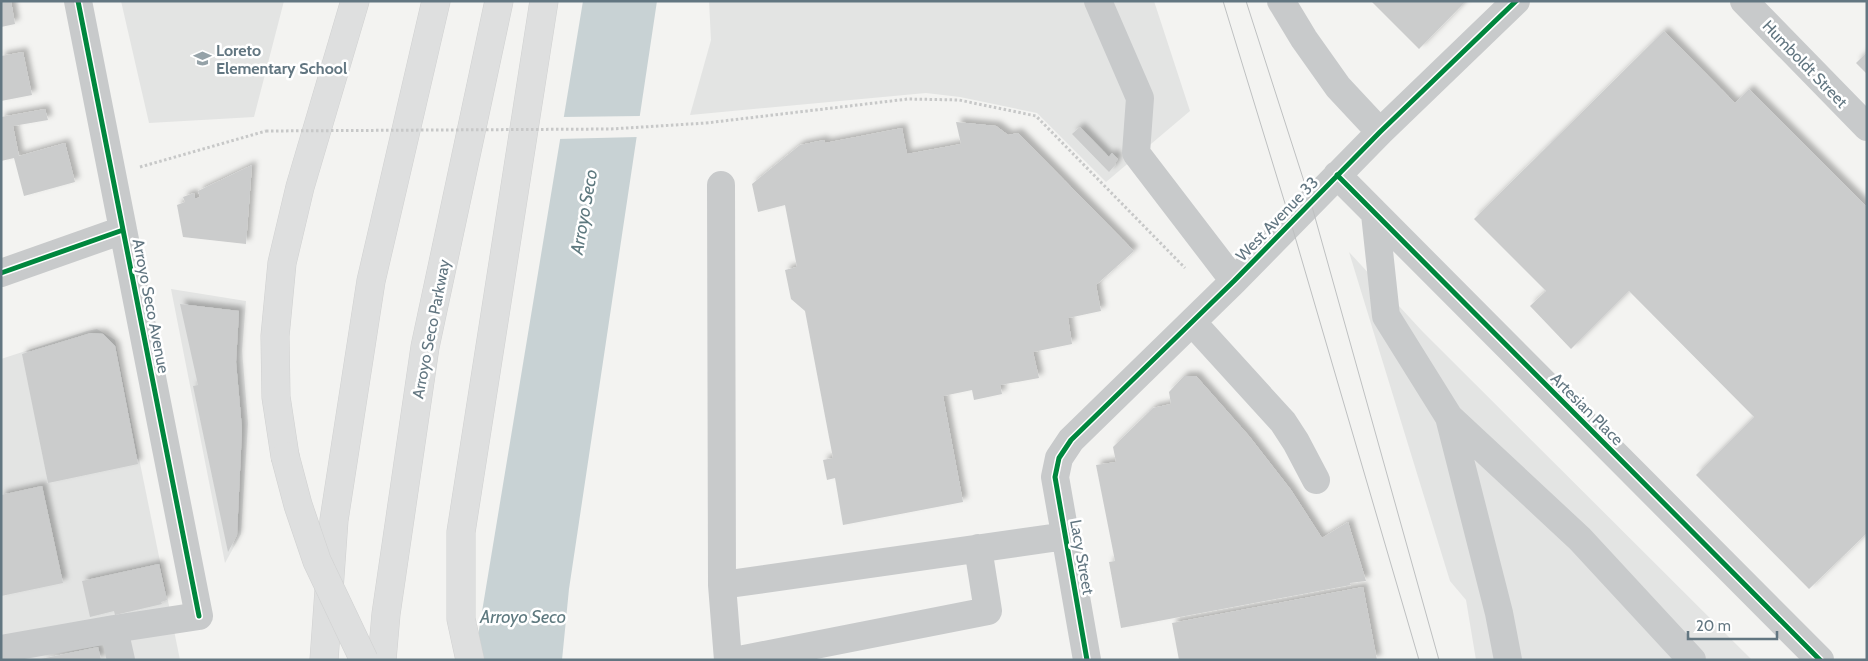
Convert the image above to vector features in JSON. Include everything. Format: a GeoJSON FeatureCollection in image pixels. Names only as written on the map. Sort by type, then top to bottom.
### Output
{"type":"FeatureCollection","features":[{"type":"Feature","properties":{"kind":"highway"},"geometry":{"type":"LineString","coordinates":[[355,1],[300,187],[282,263],[275,336],[276,397],[285,456],[298,505],[318,561],[364,660]]}},
{"type":"Feature","properties":{"kind":"highway"},"geometry":{"type":"LineString","coordinates":[[324,660],[334,520],[371,281],[436,1]]}},
{"type":"Feature","properties":{"kind":"highway","name":"Arroyo Seco Parkway"},"geometry":{"type":"LineString","coordinates":[[382,660],[386,614],[425,347],[499,1]]}},
{"type":"Feature","properties":{"kind":"highway"},"geometry":{"type":"LineString","coordinates":[[470,660],[461,619],[461,532],[544,1]]}},
{"type":"Feature","properties":{"kind":"street","name":"Arroyo Seco Avenue"},"geometry":{"type":"LineString","coordinates":[[78,1],[200,616],[114,629]]}},
{"type":"Feature","properties":{"kind":"street"},"geometry":{"type":"LineString","coordinates":[[1098,1],[1140,98],[1136,153],[1224,290]]}},
{"type":"Feature","properties":{"kind":"street"},"geometry":{"type":"LineString","coordinates":[[1281,1],[1304,39],[1338,87],[1380,132]]}},
{"type":"Feature","properties":{"kind":"street","name":"West Avenue 33"},"geometry":{"type":"LineString","coordinates":[[1059,458],[1071,440],[1192,322],[1380,132],[1516,1]]}},
{"type":"Feature","properties":{"kind":"street","name":"Humboldt Street"},"geometry":{"type":"LineString","coordinates":[[1744,1],[1867,127]]}},
{"type":"Feature","properties":{"kind":"street","name":"Artesian Place"},"geometry":{"type":"LineString","coordinates":[[1337,175],[1820,660]]}},
{"type":"Feature","properties":{"kind":"street"},"geometry":{"type":"LineString","coordinates":[[721,185],[722,585],[728,660]]}},
{"type":"Feature","properties":{"kind":"street"},"geometry":{"type":"LineString","coordinates":[[1375,214],[1386,316],[1450,417],[1580,539],[1692,660]]}},
{"type":"Feature","properties":{"kind":"street"},"geometry":{"type":"LineString","coordinates":[[1,273],[123,230]]}},
{"type":"Feature","properties":{"kind":"street"},"geometry":{"type":"LineString","coordinates":[[1192,322],[1283,422],[1316,480]]}},
{"type":"Feature","properties":{"kind":"street"},"geometry":{"type":"LineString","coordinates":[[1450,417],[1499,613],[1508,660]]}},
{"type":"Feature","properties":{"kind":"street","name":"Lacy Street"},"geometry":{"type":"LineString","coordinates":[[1059,458],[1055,477],[1087,660]]}},
{"type":"Feature","properties":{"kind":"street"},"geometry":{"type":"LineString","coordinates":[[722,585],[1066,536]]}},
{"type":"Feature","properties":{"kind":"street"},"geometry":{"type":"LineString","coordinates":[[738,660],[988,611],[978,548]]}},
{"type":"Feature","properties":{"kind":"street"},"geometry":{"type":"LineString","coordinates":[[1,649],[114,629],[121,660]]}},
{"type":"Feature","properties":{"kind":"path"},"geometry":{"type":"LineString","coordinates":[[113,174],[266,131],[611,129],[706,124],[908,99],[959,100],[1036,116],[1224,290]]}},
{"type":"Feature","properties":{"kind":"shaded area","name":"Loreto Elementary School"},"geometry":{"type":"Polygon","coordinates":[[[121,1],[284,1],[254,117],[149,123],[121,1]]]}},
{"type":"Feature","properties":{"kind":"shaded area"},"geometry":{"type":"Polygon","coordinates":[[[709,1],[1154,1],[1190,111],[1106,182],[1037,113],[960,97],[926,93],[690,115],[711,40],[709,1]]]}},
{"type":"Feature","properties":{"kind":"shaded area"},"geometry":{"type":"Polygon","coordinates":[[[1349,252],[1423,332],[1752,660],[1476,660],[1466,600],[1450,581],[1349,252]]]}},
{"type":"Feature","properties":{"kind":"shaded area"},"geometry":{"type":"Polygon","coordinates":[[[171,289],[246,301],[242,350],[248,423],[241,534],[225,563],[171,289]]]}},
{"type":"Feature","properties":{"kind":"shaded area"},"geometry":{"type":"Polygon","coordinates":[[[97,329],[115,340],[180,660],[1,660],[1,359],[97,329]]]}},
{"type":"Feature","properties":{"kind":"water","name":"Arroyo Seco"},"geometry":{"type":"Polygon","coordinates":[[[583,1],[657,1],[569,589],[562,660],[474,660],[583,1]]]}},
{"type":"Feature","properties":{"kind":"pier"},"geometry":{"type":"Polygon","coordinates":[[[641,116],[638,137],[557,139],[561,117],[641,116]]]}},
{"type":"Feature","properties":{"kind":"building"},"geometry":{"type":"Polygon","coordinates":[[[1,1],[11,1],[15,24],[1,27],[1,1]]]}},
{"type":"Feature","properties":{"kind":"building"},"geometry":{"type":"Polygon","coordinates":[[[1371,1],[1466,1],[1419,49],[1371,1]]]}},
{"type":"Feature","properties":{"kind":"building"},"geometry":{"type":"Polygon","coordinates":[[[1664,31],[1735,103],[1749,89],[1867,207],[1867,533],[1809,589],[1696,475],[1754,417],[1629,291],[1571,349],[1530,306],[1546,291],[1474,219],[1664,31]]]}},
{"type":"Feature","properties":{"kind":"building"},"geometry":{"type":"Polygon","coordinates":[[[23,52],[32,95],[1,101],[1,56],[23,52]]]}},
{"type":"Feature","properties":{"kind":"building"},"geometry":{"type":"Polygon","coordinates":[[[1867,52],[1867,74],[1856,63],[1867,52]]]}},
{"type":"Feature","properties":{"kind":"building"},"geometry":{"type":"Polygon","coordinates":[[[45,109],[48,120],[13,126],[19,156],[65,143],[75,182],[24,196],[14,158],[1,161],[1,117],[45,109]]]}},
{"type":"Feature","properties":{"kind":"building"},"geometry":{"type":"Polygon","coordinates":[[[956,122],[996,126],[1008,135],[1018,133],[1134,251],[1096,285],[1101,311],[1068,318],[1072,344],[1033,352],[1039,378],[1000,385],[1002,394],[974,400],[972,390],[943,396],[963,502],[843,525],[835,478],[827,480],[823,460],[833,458],[805,311],[791,299],[785,270],[797,267],[785,205],[758,212],[752,184],[800,145],[824,140],[825,143],[902,128],[907,154],[961,144],[956,122]]]}},
{"type":"Feature","properties":{"kind":"building"},"geometry":{"type":"Polygon","coordinates":[[[1080,127],[1109,157],[1112,153],[1118,159],[1109,172],[1072,134],[1080,127]]]}},
{"type":"Feature","properties":{"kind":"building"},"geometry":{"type":"Polygon","coordinates":[[[252,165],[246,244],[183,237],[177,205],[185,202],[183,197],[194,193],[195,199],[200,197],[198,191],[252,165]]]}},
{"type":"Feature","properties":{"kind":"building"},"geometry":{"type":"Polygon","coordinates":[[[180,304],[239,311],[236,362],[242,429],[237,535],[228,552],[193,386],[198,385],[180,304]]]}},
{"type":"Feature","properties":{"kind":"building"},"geometry":{"type":"Polygon","coordinates":[[[91,333],[103,334],[115,346],[138,464],[48,483],[22,354],[91,333]]]}},
{"type":"Feature","properties":{"kind":"building"},"geometry":{"type":"Polygon","coordinates":[[[1184,376],[1196,376],[1249,436],[1291,490],[1322,538],[1348,522],[1366,581],[1121,628],[1109,562],[1115,561],[1096,465],[1116,462],[1113,447],[1153,408],[1171,404],[1169,392],[1184,376]]]}},
{"type":"Feature","properties":{"kind":"building"},"geometry":{"type":"Polygon","coordinates":[[[42,486],[63,583],[1,596],[1,495],[42,486]]]}},
{"type":"Feature","properties":{"kind":"building"},"geometry":{"type":"Polygon","coordinates":[[[159,564],[167,600],[161,602],[162,604],[115,615],[114,611],[90,617],[82,581],[159,564]]]}},
{"type":"Feature","properties":{"kind":"building"},"geometry":{"type":"Polygon","coordinates":[[[1363,587],[1377,660],[1179,660],[1172,623],[1363,587]]]}},
{"type":"Feature","properties":{"kind":"building"},"geometry":{"type":"Polygon","coordinates":[[[98,647],[101,660],[41,660],[41,659],[98,647]]]}},
{"type":"Feature","properties":{"kind":"tram line"},"geometry":{"type":"LineString","coordinates":[[1223,1],[1291,223],[1419,660]]}},
{"type":"Feature","properties":{"kind":"tram line"},"geometry":{"type":"LineString","coordinates":[[1246,1],[1311,203],[1439,660]]}},
{"type":"Feature","properties":{"kind":"cycle path"},"geometry":{"type":"LineString","coordinates":[[78,1],[199,616]]}},
{"type":"Feature","properties":{"kind":"cycle path"},"geometry":{"type":"LineString","coordinates":[[1087,660],[1055,477],[1059,458],[1071,440],[1234,281],[1380,132],[1516,1]]}},
{"type":"Feature","properties":{"kind":"cycle path"},"geometry":{"type":"LineString","coordinates":[[1337,175],[1820,660]]}},
{"type":"Feature","properties":{"kind":"cycle path"},"geometry":{"type":"LineString","coordinates":[[1,273],[123,230]]}},
{"type":"Feature","properties":{"kind":"place","name":"Loreto Elementary School"},"geometry":{"type":"Point","coordinates":[202,59]}}]}
